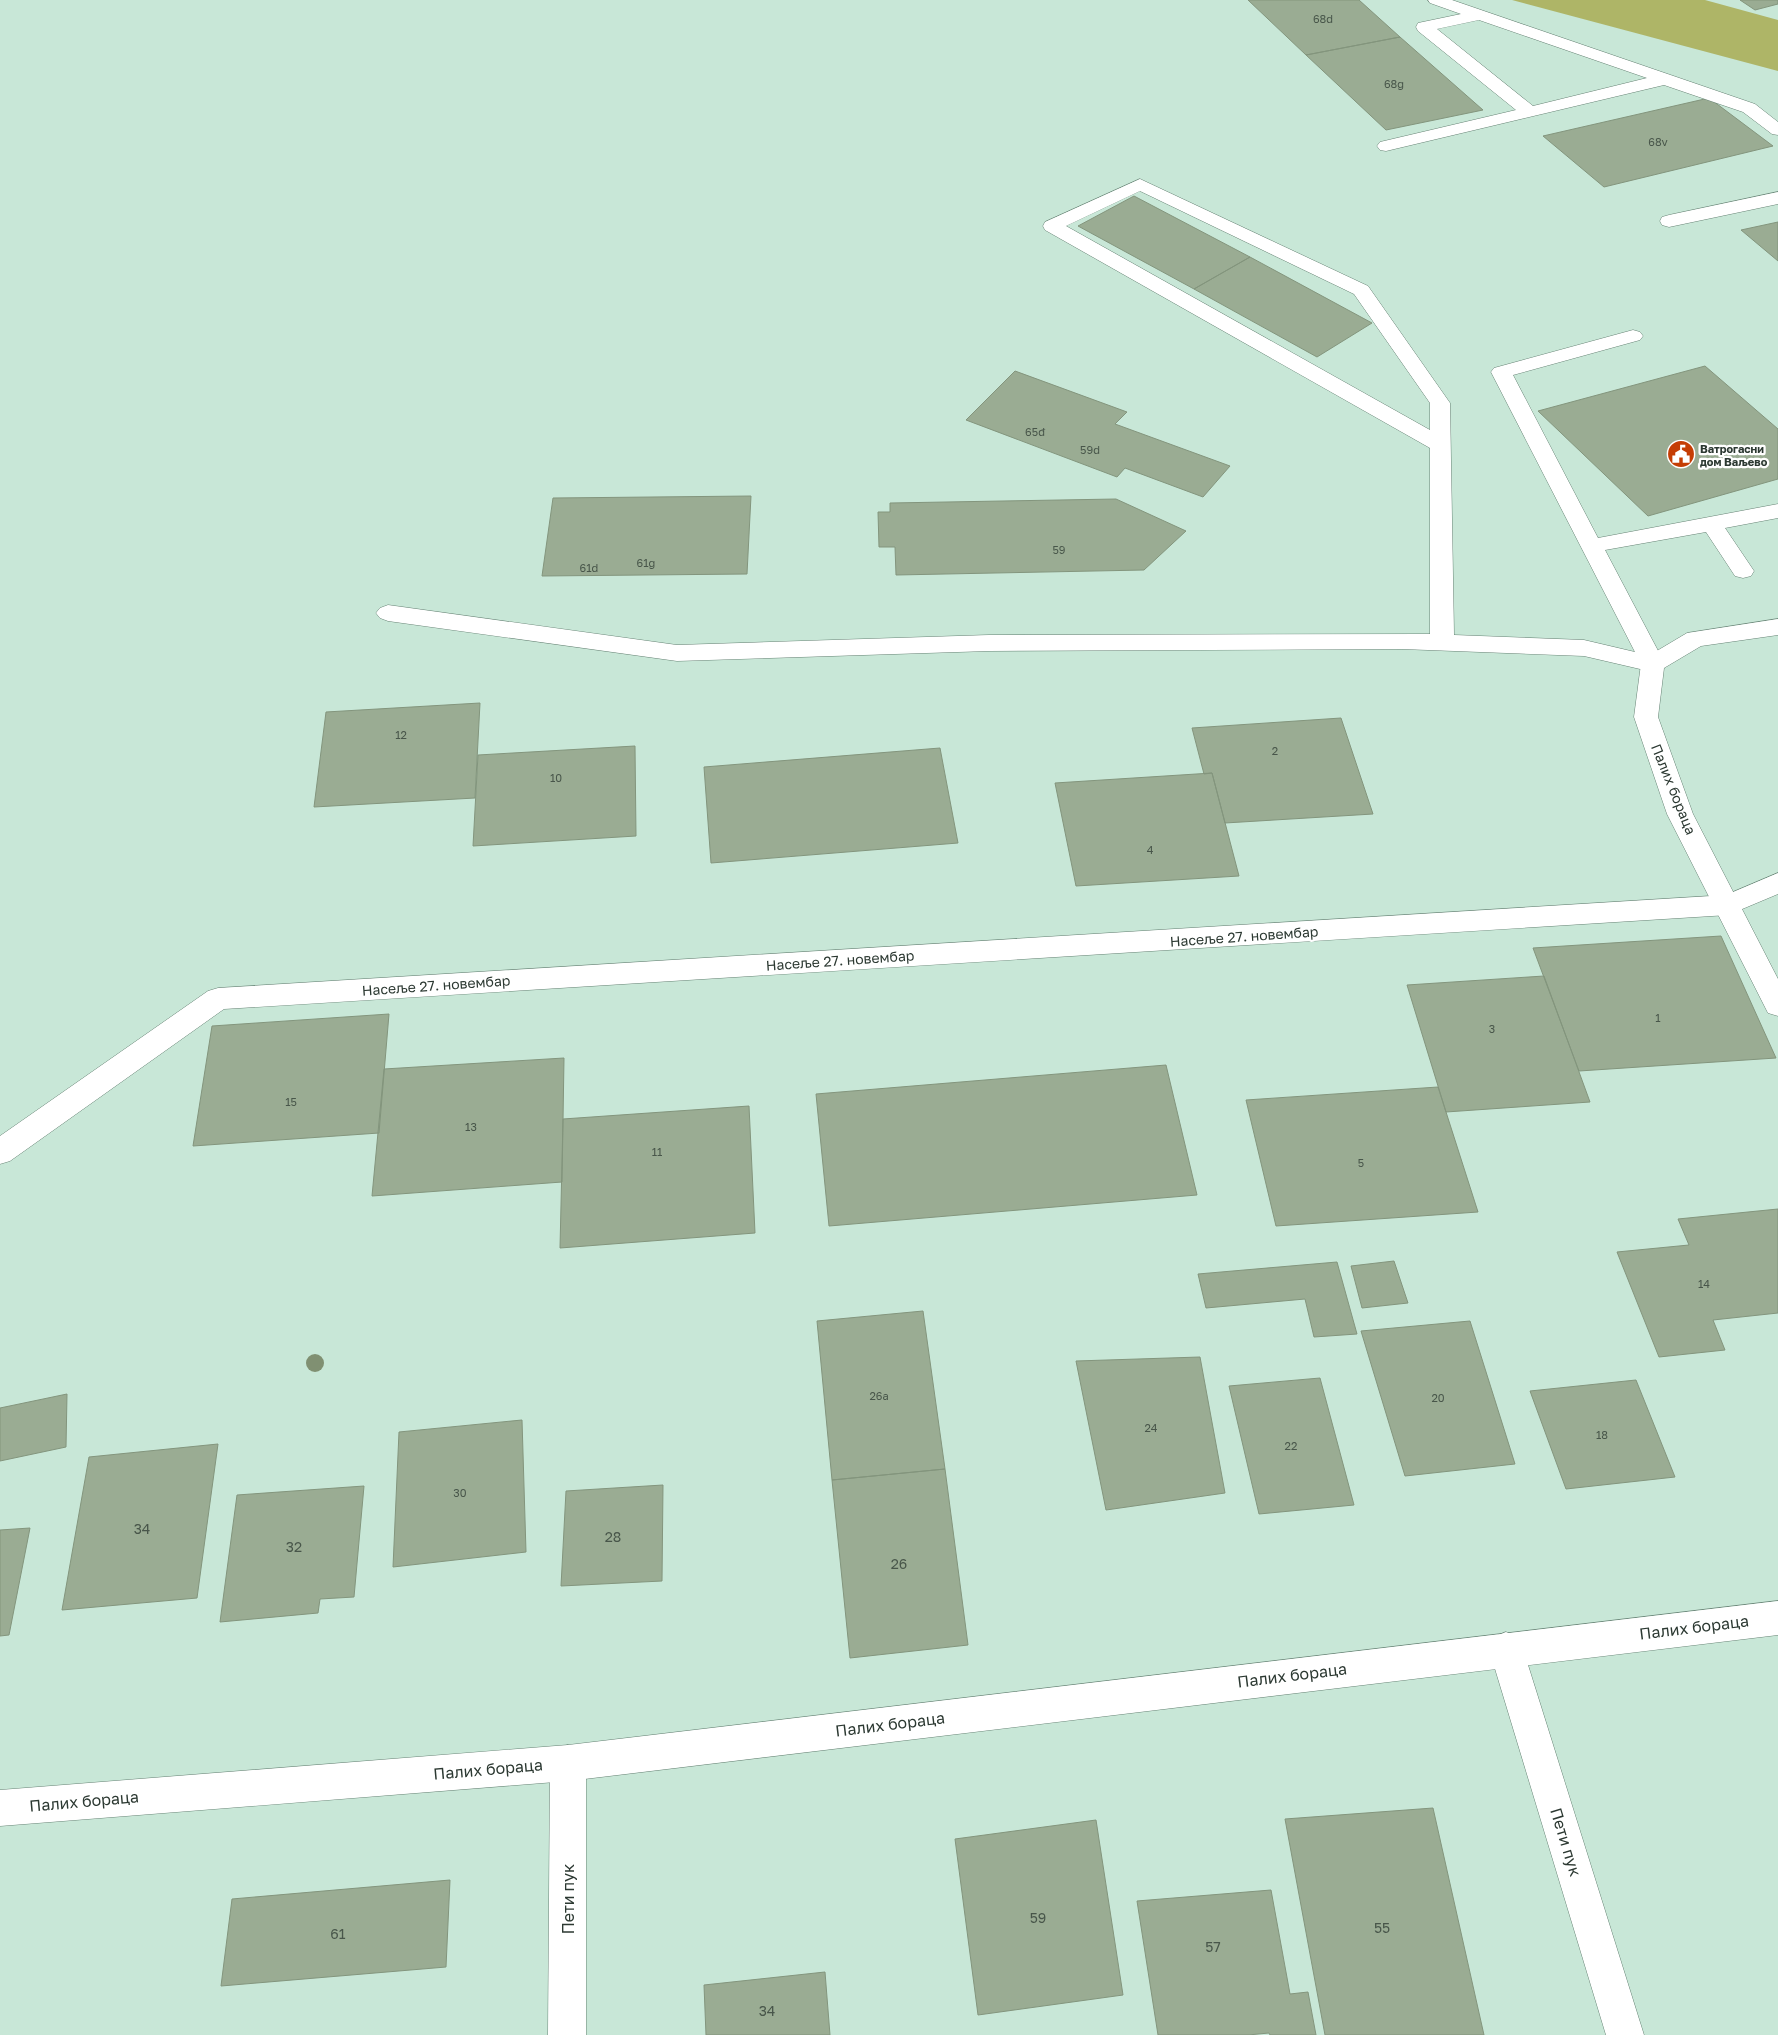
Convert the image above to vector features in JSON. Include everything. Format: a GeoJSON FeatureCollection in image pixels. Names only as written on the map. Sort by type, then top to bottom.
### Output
{"type":"FeatureCollection","features":[{"type":"Feature","properties":{"kind":"street"},"geometry":{"type":"LineString","coordinates":[[1436,0],[1749,108],[1778,130]]}},
{"type":"Feature","properties":{"kind":"street"},"geometry":{"type":"LineString","coordinates":[[1480,15],[1424,27],[1530,112]]}},
{"type":"Feature","properties":{"kind":"street"},"geometry":{"type":"LineString","coordinates":[[1386,146],[1666,80]]}},
{"type":"Feature","properties":{"kind":"street"},"geometry":{"type":"LineString","coordinates":[[1440,445],[1052,226],[1140,184],[1362,290],[1440,402],[1442,643]]}},
{"type":"Feature","properties":{"kind":"street"},"geometry":{"type":"LineString","coordinates":[[1669,221],[1778,198]]}},
{"type":"Feature","properties":{"kind":"street"},"geometry":{"type":"LineString","coordinates":[[1633,336],[1501,372],[1653,664]]}},
{"type":"Feature","properties":{"kind":"street"},"geometry":{"type":"LineString","coordinates":[[1591,546],[1778,511]]}},
{"type":"Feature","properties":{"kind":"street"},"geometry":{"type":"LineString","coordinates":[[1711,523],[1743,571]]}},
{"type":"Feature","properties":{"kind":"street"},"geometry":{"type":"LineString","coordinates":[[388,613],[677,653],[988,644],[1392,641],[1584,648],[1653,664],[1695,639],[1778,627]]}},
{"type":"Feature","properties":{"kind":"street","name":"Палих бораца"},"geometry":{"type":"LineString","coordinates":[[1653,664],[1646,717],[1680,814],[1778,1005]]}},
{"type":"Feature","properties":{"kind":"street"},"geometry":{"type":"LineString","coordinates":[[1728,906],[1778,883]]}},
{"type":"Feature","properties":{"kind":"street","name":"Насеље 27. новембар"},"geometry":{"type":"LineString","coordinates":[[0,1152],[218,999],[1728,906]]}},
{"type":"Feature","properties":{"kind":"street","name":"Палих бораца"},"geometry":{"type":"LineString","coordinates":[[0,1808],[568,1762],[1778,1618]]}},
{"type":"Feature","properties":{"kind":"street","name":"Пети пук"},"geometry":{"type":"LineString","coordinates":[[1506,1649],[1625,2035]]}},
{"type":"Feature","properties":{"kind":"street","name":"Пети пук"},"geometry":{"type":"LineString","coordinates":[[567,2035],[568,1762]]}},
{"type":"Feature","properties":{"kind":"green space"},"geometry":{"type":"Polygon","coordinates":[[[1512,0],[1705,0],[1778,20],[1778,71],[1512,0]]]}},
{"type":"Feature","properties":{"kind":"building"},"geometry":{"type":"Polygon","coordinates":[[[1248,0],[1359,0],[1400,37],[1306,55],[1248,0]]]}},
{"type":"Feature","properties":{"kind":"building"},"geometry":{"type":"Polygon","coordinates":[[[1740,0],[1778,0],[1778,4],[1755,10],[1740,0]]]}},
{"type":"Feature","properties":{"kind":"building"},"geometry":{"type":"Polygon","coordinates":[[[1400,37],[1483,110],[1386,130],[1306,55],[1400,37]]]}},
{"type":"Feature","properties":{"kind":"building"},"geometry":{"type":"Polygon","coordinates":[[[1709,98],[1773,146],[1604,187],[1543,136],[1709,98]]]}},
{"type":"Feature","properties":{"kind":"building"},"geometry":{"type":"Polygon","coordinates":[[[1134,196],[1250,257],[1194,289],[1078,226],[1134,196]]]}},
{"type":"Feature","properties":{"kind":"building"},"geometry":{"type":"Polygon","coordinates":[[[1778,222],[1778,261],[1741,230],[1778,222]]]}},
{"type":"Feature","properties":{"kind":"building"},"geometry":{"type":"Polygon","coordinates":[[[1250,257],[1372,323],[1317,357],[1194,289],[1250,257]]]}},
{"type":"Feature","properties":{"kind":"building","name":"Ватрогасни дом Ваљево"},"geometry":{"type":"Polygon","coordinates":[[[1705,366],[1778,429],[1778,479],[1648,516],[1538,411],[1705,366]]]}},
{"type":"Feature","properties":{"kind":"building"},"geometry":{"type":"Polygon","coordinates":[[[1015,371],[1127,412],[1115,424],[1230,466],[1203,497],[1125,468],[1117,477],[966,420],[1015,371]]]}},
{"type":"Feature","properties":{"kind":"building"},"geometry":{"type":"Polygon","coordinates":[[[751,496],[747,574],[542,576],[553,498],[751,496]]]}},
{"type":"Feature","properties":{"kind":"building"},"geometry":{"type":"Polygon","coordinates":[[[1116,499],[1186,531],[1144,570],[896,575],[895,547],[879,547],[878,512],[890,512],[890,503],[1116,499]]]}},
{"type":"Feature","properties":{"kind":"building"},"geometry":{"type":"Polygon","coordinates":[[[480,703],[475,798],[314,807],[326,712],[480,703]]]}},
{"type":"Feature","properties":{"kind":"building"},"geometry":{"type":"Polygon","coordinates":[[[1341,718],[1373,814],[1225,823],[1212,773],[1204,774],[1192,728],[1341,718]]]}},
{"type":"Feature","properties":{"kind":"building"},"geometry":{"type":"Polygon","coordinates":[[[635,746],[636,836],[473,846],[478,755],[635,746]]]}},
{"type":"Feature","properties":{"kind":"building"},"geometry":{"type":"Polygon","coordinates":[[[940,748],[958,843],[711,863],[704,767],[940,748]]]}},
{"type":"Feature","properties":{"kind":"building"},"geometry":{"type":"Polygon","coordinates":[[[1212,773],[1239,876],[1076,886],[1055,783],[1212,773]]]}},
{"type":"Feature","properties":{"kind":"building"},"geometry":{"type":"Polygon","coordinates":[[[1721,936],[1776,1058],[1579,1071],[1533,948],[1721,936]]]}},
{"type":"Feature","properties":{"kind":"building"},"geometry":{"type":"Polygon","coordinates":[[[1544,976],[1590,1102],[1446,1112],[1407,985],[1544,976]]]}},
{"type":"Feature","properties":{"kind":"building"},"geometry":{"type":"Polygon","coordinates":[[[389,1014],[379,1133],[193,1146],[212,1026],[389,1014]]]}},
{"type":"Feature","properties":{"kind":"building"},"geometry":{"type":"Polygon","coordinates":[[[564,1058],[562,1182],[372,1196],[384,1069],[564,1058]]]}},
{"type":"Feature","properties":{"kind":"building"},"geometry":{"type":"Polygon","coordinates":[[[1166,1065],[1197,1195],[829,1226],[816,1094],[1166,1065]]]}},
{"type":"Feature","properties":{"kind":"building"},"geometry":{"type":"Polygon","coordinates":[[[1438,1087],[1478,1212],[1276,1226],[1246,1100],[1438,1087]]]}},
{"type":"Feature","properties":{"kind":"building"},"geometry":{"type":"Polygon","coordinates":[[[749,1106],[755,1233],[560,1248],[563,1119],[749,1106]]]}},
{"type":"Feature","properties":{"kind":"building"},"geometry":{"type":"Polygon","coordinates":[[[1778,1209],[1778,1313],[1713,1320],[1725,1350],[1659,1357],[1617,1252],[1689,1245],[1678,1219],[1778,1209]]]}},
{"type":"Feature","properties":{"kind":"building"},"geometry":{"type":"Polygon","coordinates":[[[1394,1261],[1408,1303],[1362,1308],[1351,1266],[1394,1261]]]}},
{"type":"Feature","properties":{"kind":"building"},"geometry":{"type":"Polygon","coordinates":[[[1337,1262],[1357,1334],[1314,1337],[1305,1299],[1206,1308],[1198,1274],[1337,1262]]]}},
{"type":"Feature","properties":{"kind":"building"},"geometry":{"type":"Polygon","coordinates":[[[923,1311],[945,1469],[832,1480],[817,1321],[923,1311]]]}},
{"type":"Feature","properties":{"kind":"building"},"geometry":{"type":"Polygon","coordinates":[[[1470,1321],[1515,1464],[1405,1476],[1361,1331],[1470,1321]]]}},
{"type":"Feature","properties":{"kind":"building"},"geometry":{"type":"Polygon","coordinates":[[[1200,1357],[1225,1493],[1106,1510],[1076,1361],[1200,1357]]]}},
{"type":"Feature","properties":{"kind":"building"},"geometry":{"type":"Polygon","coordinates":[[[1320,1378],[1354,1505],[1259,1514],[1229,1386],[1320,1378]]]}},
{"type":"Feature","properties":{"kind":"building"},"geometry":{"type":"Polygon","coordinates":[[[1636,1380],[1675,1477],[1566,1489],[1530,1391],[1636,1380]]]}},
{"type":"Feature","properties":{"kind":"building"},"geometry":{"type":"Polygon","coordinates":[[[67,1394],[66,1447],[0,1461],[0,1408],[67,1394]]]}},
{"type":"Feature","properties":{"kind":"building"},"geometry":{"type":"Polygon","coordinates":[[[522,1420],[526,1552],[393,1567],[399,1432],[522,1420]]]}},
{"type":"Feature","properties":{"kind":"building"},"geometry":{"type":"Polygon","coordinates":[[[218,1444],[197,1598],[62,1610],[89,1457],[218,1444]]]}},
{"type":"Feature","properties":{"kind":"building"},"geometry":{"type":"Polygon","coordinates":[[[945,1469],[968,1645],[850,1658],[832,1480],[945,1469]]]}},
{"type":"Feature","properties":{"kind":"building"},"geometry":{"type":"Polygon","coordinates":[[[663,1485],[662,1581],[561,1586],[566,1491],[663,1485]]]}},
{"type":"Feature","properties":{"kind":"building"},"geometry":{"type":"Polygon","coordinates":[[[364,1486],[354,1597],[320,1599],[318,1613],[220,1622],[237,1495],[364,1486]]]}},
{"type":"Feature","properties":{"kind":"building"},"geometry":{"type":"Polygon","coordinates":[[[30,1528],[9,1635],[0,1636],[0,1530],[30,1528]]]}},
{"type":"Feature","properties":{"kind":"building"},"geometry":{"type":"Polygon","coordinates":[[[1433,1808],[1484,2035],[1325,2035],[1285,1819],[1433,1808]]]}},
{"type":"Feature","properties":{"kind":"building"},"geometry":{"type":"Polygon","coordinates":[[[1096,1820],[1123,1995],[978,2015],[955,1839],[1096,1820]]]}},
{"type":"Feature","properties":{"kind":"building"},"geometry":{"type":"Polygon","coordinates":[[[450,1880],[446,1967],[221,1986],[232,1899],[450,1880]]]}},
{"type":"Feature","properties":{"kind":"building"},"geometry":{"type":"Polygon","coordinates":[[[1271,1890],[1290,1994],[1308,1992],[1316,2035],[1270,2035],[1269,2033],[1248,2035],[1158,2035],[1137,1901],[1271,1890]]]}},
{"type":"Feature","properties":{"kind":"building"},"geometry":{"type":"Polygon","coordinates":[[[825,1972],[830,2035],[706,2035],[704,1985],[825,1972]]]}},
{"type":"Feature","properties":{"kind":"place","name":"Ватрогасни дом Ваљево"},"geometry":{"type":"Point","coordinates":[1681,454]}}]}
